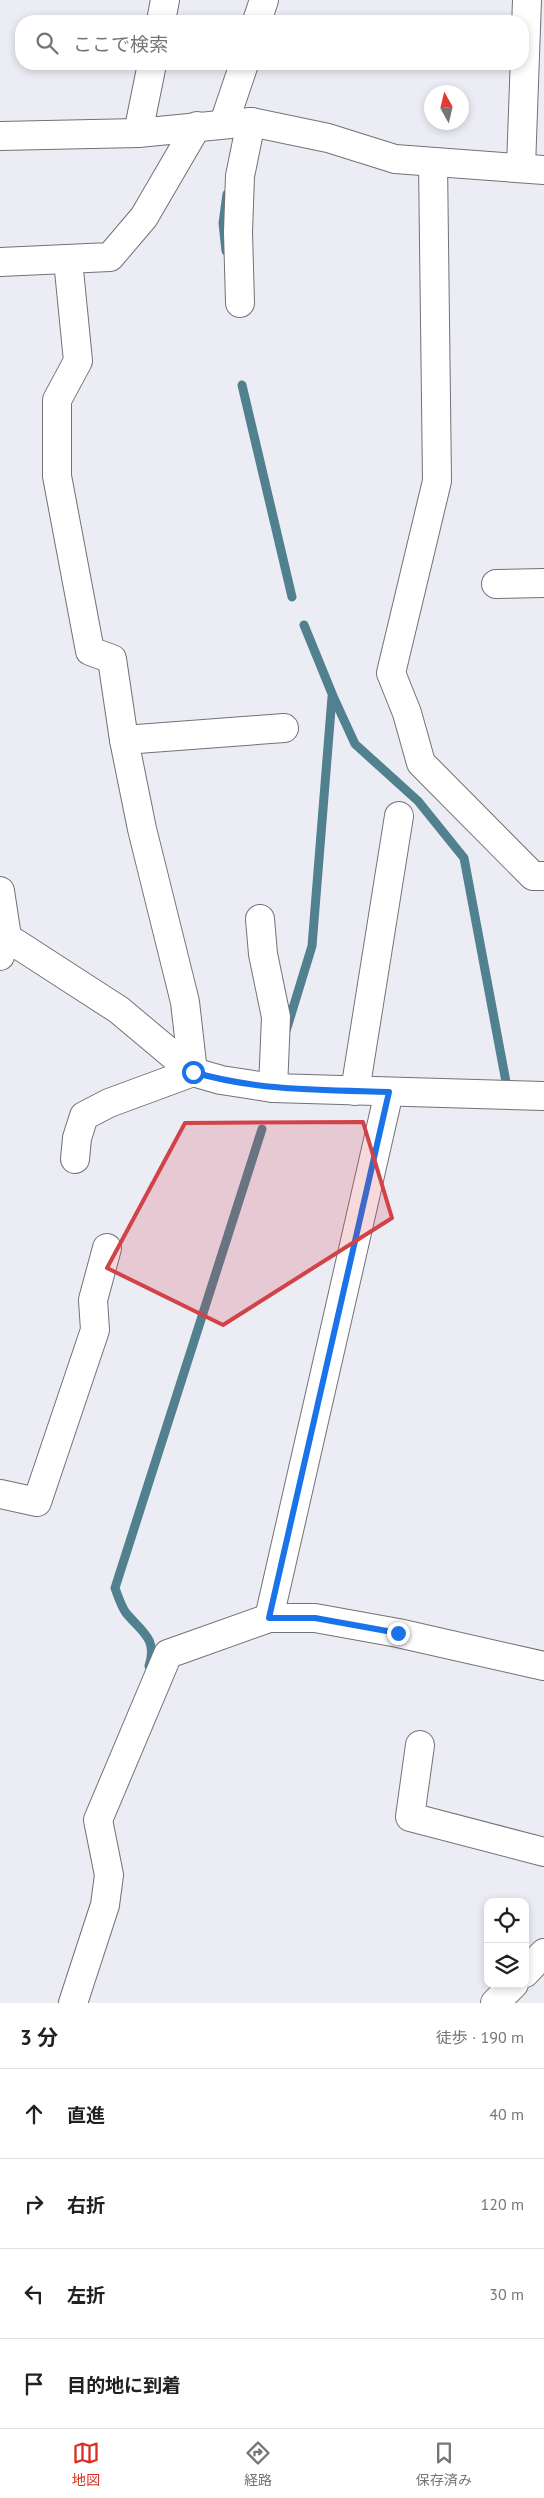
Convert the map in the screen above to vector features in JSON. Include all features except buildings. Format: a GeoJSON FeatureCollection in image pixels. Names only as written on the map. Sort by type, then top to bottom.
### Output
{"type":"FeatureCollection","features":[{"type":"Feature","properties":{"kind":"street"},"geometry":{"type":"LineString","coordinates":[[162,15],[165,0]]}},
{"type":"Feature","properties":{"kind":"street"},"geometry":{"type":"LineString","coordinates":[[259,15],[264,0]]}},
{"type":"Feature","properties":{"kind":"street"},"geometry":{"type":"LineString","coordinates":[[527,0],[527,15]]}},
{"type":"Feature","properties":{"kind":"street"},"geometry":{"type":"LineString","coordinates":[[0,136],[138,133],[238,123],[328,138],[396,159],[532,169],[529,68]]}},
{"type":"Feature","properties":{"kind":"street"},"geometry":{"type":"LineString","coordinates":[[138,133],[151,70]]}},
{"type":"Feature","properties":{"kind":"street"},"geometry":{"type":"LineString","coordinates":[[240,303],[238,123],[243,70]]}},
{"type":"Feature","properties":{"kind":"street"},"geometry":{"type":"LineString","coordinates":[[0,262],[68,260],[110,256],[144,217],[197,126]]}},
{"type":"Feature","properties":{"kind":"street"},"geometry":{"type":"LineString","coordinates":[[433,162],[437,480],[390,673],[407,713],[421,764],[533,876],[544,876]]}},
{"type":"Feature","properties":{"kind":"street"},"geometry":{"type":"LineString","coordinates":[[68,260],[78,361],[57,400],[58,476],[90,651],[112,659],[124,740],[142,829],[186,1002],[193,1072]]}},
{"type":"Feature","properties":{"kind":"street"},"geometry":{"type":"LineString","coordinates":[[496,584],[544,583]]}},
{"type":"Feature","properties":{"kind":"street"},"geometry":{"type":"LineString","coordinates":[[124,740],[284,728]]}},
{"type":"Feature","properties":{"kind":"street"},"geometry":{"type":"LineString","coordinates":[[355,1091],[399,816]]}},
{"type":"Feature","properties":{"kind":"street"},"geometry":{"type":"LineString","coordinates":[[0,891],[2,942],[119,1010],[193,1072],[221,1080],[273,1088],[544,1096]]}},
{"type":"Feature","properties":{"kind":"street"},"geometry":{"type":"LineString","coordinates":[[260,919],[263,954],[276,1018],[273,1088]]}},
{"type":"Feature","properties":{"kind":"street"},"geometry":{"type":"LineString","coordinates":[[75,1159],[77,1138],[84,1116],[109,1102],[193,1072]]}},
{"type":"Feature","properties":{"kind":"street"},"geometry":{"type":"LineString","coordinates":[[269,1618],[389,1092]]}},
{"type":"Feature","properties":{"kind":"street"},"geometry":{"type":"LineString","coordinates":[[0,1494],[38,1502],[94,1330],[93,1300],[107,1248]]}},
{"type":"Feature","properties":{"kind":"street"},"geometry":{"type":"LineString","coordinates":[[73,2003],[104,1905],[108,1883],[109,1875],[98,1820],[168,1654],[269,1618],[315,1618],[398,1633],[544,1666]]}},
{"type":"Feature","properties":{"kind":"street"},"geometry":{"type":"LineString","coordinates":[[420,1745],[410,1817],[544,1852]]}},
{"type":"Feature","properties":{"kind":"street"},"geometry":{"type":"LineString","coordinates":[[529,1968],[544,1953]]}},
{"type":"Feature","properties":{"kind":"street"},"geometry":{"type":"LineString","coordinates":[[495,2003],[510,1988]]}},
{"type":"Feature","properties":{"kind":"highlighted area"},"geometry":{"type":"Polygon","coordinates":[[[363,1122],[392,1218],[223,1325],[107,1268],[185,1123],[363,1122]]]}},
{"type":"Feature","properties":{"kind":"waterway"},"geometry":{"type":"LineString","coordinates":[[226,251],[223,223],[227,194]]}},
{"type":"Feature","properties":{"kind":"waterway"},"geometry":{"type":"LineString","coordinates":[[242,385],[292,597]]}},
{"type":"Feature","properties":{"kind":"waterway"},"geometry":{"type":"LineString","coordinates":[[304,625],[355,744],[418,801],[464,858],[506,1082]]}},
{"type":"Feature","properties":{"kind":"waterway"},"geometry":{"type":"LineString","coordinates":[[286,1031],[312,946],[332,697]]}},
{"type":"Feature","properties":{"kind":"waterway"},"geometry":{"type":"LineString","coordinates":[[149,1666],[151,1657],[150,1642],[143,1631],[124,1610],[115,1588],[262,1129]]}},
{"type":"Feature","properties":{"kind":"route"},"geometry":{"type":"LineString","coordinates":[[193,1072],[221,1080],[273,1088],[389,1092],[269,1618],[315,1618],[398,1633]]}}]}
